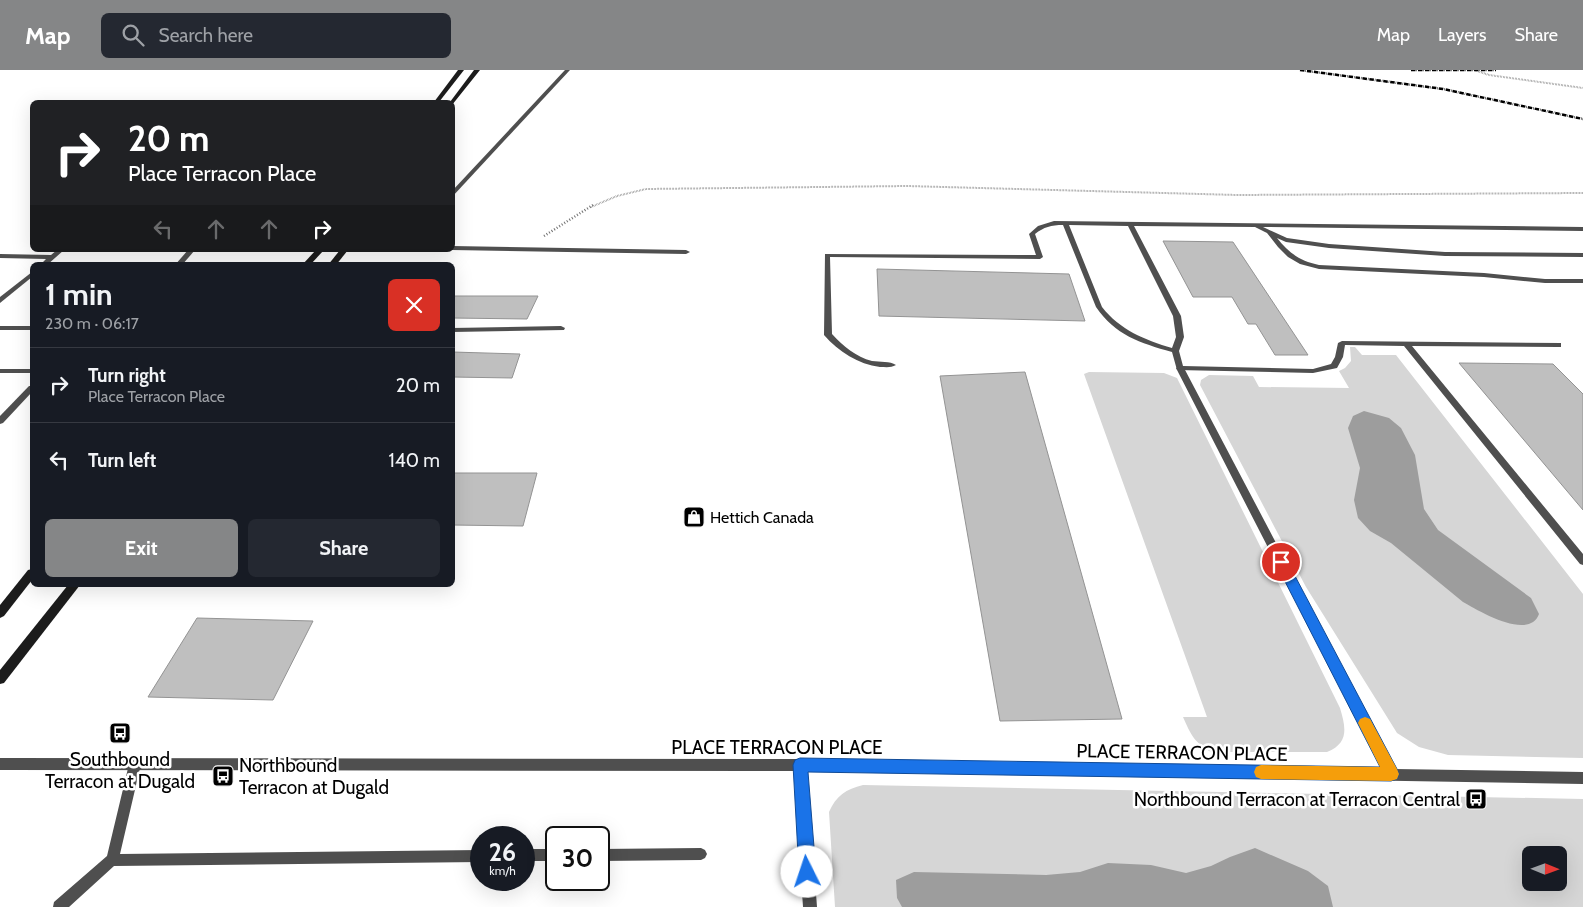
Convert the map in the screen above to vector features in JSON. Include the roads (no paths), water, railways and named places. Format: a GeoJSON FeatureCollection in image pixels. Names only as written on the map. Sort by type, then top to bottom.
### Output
{"type":"FeatureCollection","features":[{"type":"Feature","properties":{"kind":"main road"},"geometry":{"type":"LineString","coordinates":[[438,100],[461,70]]}},
{"type":"Feature","properties":{"kind":"main road"},"geometry":{"type":"LineString","coordinates":[[454,100],[477,70]]}},
{"type":"Feature","properties":{"kind":"main road"},"geometry":{"type":"LineString","coordinates":[[309,262],[318,252]]}},
{"type":"Feature","properties":{"kind":"main road"},"geometry":{"type":"LineString","coordinates":[[334,262],[342,252]]}},
{"type":"Feature","properties":{"kind":"main road"},"geometry":{"type":"LineString","coordinates":[[0,613],[30,576]]}},
{"type":"Feature","properties":{"kind":"main road"},"geometry":{"type":"LineString","coordinates":[[0,679],[72,587]]}},
{"type":"Feature","properties":{"kind":"street"},"geometry":{"type":"LineString","coordinates":[[455,248],[686,252]]}},
{"type":"Feature","properties":{"kind":"street"},"geometry":{"type":"LineString","coordinates":[[1180,368],[1391,774]]}},
{"type":"Feature","properties":{"kind":"street","name":"PLACE TERRACON PLACE"},"geometry":{"type":"LineString","coordinates":[[0,764],[800,765],[1583,778]]}},
{"type":"Feature","properties":{"kind":"street"},"geometry":{"type":"LineString","coordinates":[[800,765],[810,907]]}},
{"type":"Feature","properties":{"kind":"lane"},"geometry":{"type":"LineString","coordinates":[[455,192],[568,70]]}},
{"type":"Feature","properties":{"kind":"lane"},"geometry":{"type":"LineString","coordinates":[[892,365],[873,365],[860,359],[840,347],[828,335],[827,255],[1040,257],[1032,234],[1040,227],[1054,223],[1583,228]]}},
{"type":"Feature","properties":{"kind":"lane"},"geometry":{"type":"LineString","coordinates":[[1065,223],[1099,307],[1107,319],[1122,331],[1175,351]]}},
{"type":"Feature","properties":{"kind":"lane"},"geometry":{"type":"LineString","coordinates":[[1130,224],[1177,316],[1180,337],[1175,351],[1180,368],[1313,371],[1334,366],[1339,357],[1342,343],[1558,346]]}},
{"type":"Feature","properties":{"kind":"lane"},"geometry":{"type":"LineString","coordinates":[[1253,225],[1286,240],[1329,246],[1445,254],[1583,255]]}},
{"type":"Feature","properties":{"kind":"lane"},"geometry":{"type":"LineString","coordinates":[[1269,232],[1285,253],[1292,258],[1300,263],[1319,267],[1484,275],[1545,281],[1583,281]]}},
{"type":"Feature","properties":{"kind":"lane"},"geometry":{"type":"LineString","coordinates":[[46,262],[58,252]]}},
{"type":"Feature","properties":{"kind":"lane"},"geometry":{"type":"LineString","coordinates":[[181,262],[190,252]]}},
{"type":"Feature","properties":{"kind":"lane"},"geometry":{"type":"LineString","coordinates":[[0,256],[52,257]]}},
{"type":"Feature","properties":{"kind":"lane"},"geometry":{"type":"LineString","coordinates":[[0,301],[30,276]]}},
{"type":"Feature","properties":{"kind":"lane"},"geometry":{"type":"LineString","coordinates":[[0,328],[30,328]]}},
{"type":"Feature","properties":{"kind":"lane"},"geometry":{"type":"LineString","coordinates":[[455,330],[561,328]]}},
{"type":"Feature","properties":{"kind":"lane"},"geometry":{"type":"LineString","coordinates":[[1406,343],[1583,561]]}},
{"type":"Feature","properties":{"kind":"lane"},"geometry":{"type":"LineString","coordinates":[[0,371],[30,371]]}},
{"type":"Feature","properties":{"kind":"lane"},"geometry":{"type":"LineString","coordinates":[[0,421],[30,390]]}},
{"type":"Feature","properties":{"kind":"lane"},"geometry":{"type":"LineString","coordinates":[[59,907],[112,860],[135,764]]}},
{"type":"Feature","properties":{"kind":"lane"},"geometry":{"type":"LineString","coordinates":[[610,855],[702,854]]}},
{"type":"Feature","properties":{"kind":"lane"},"geometry":{"type":"LineString","coordinates":[[112,860],[470,856]]}},
{"type":"Feature","properties":{"kind":"railway"},"geometry":{"type":"LineString","coordinates":[[1300,70],[1443,89],[1583,119]]}},
{"type":"Feature","properties":{"kind":"railway"},"geometry":{"type":"LineString","coordinates":[[1411,70],[1496,70]]}},
{"type":"Feature","properties":{"kind":"place","name":"Hettich Canada"},"geometry":{"type":"Point","coordinates":[694,517]}},
{"type":"Feature","properties":{"kind":"place","name":"Southbound Terracon at Dugald"},"geometry":{"type":"Point","coordinates":[120,733]}},
{"type":"Feature","properties":{"kind":"place","name":"Northbound Terracon at Dugald"},"geometry":{"type":"Point","coordinates":[223,776]}},
{"type":"Feature","properties":{"kind":"place","name":"Northbound Terracon at Terracon Central"},"geometry":{"type":"Point","coordinates":[1476,799]}}]}
